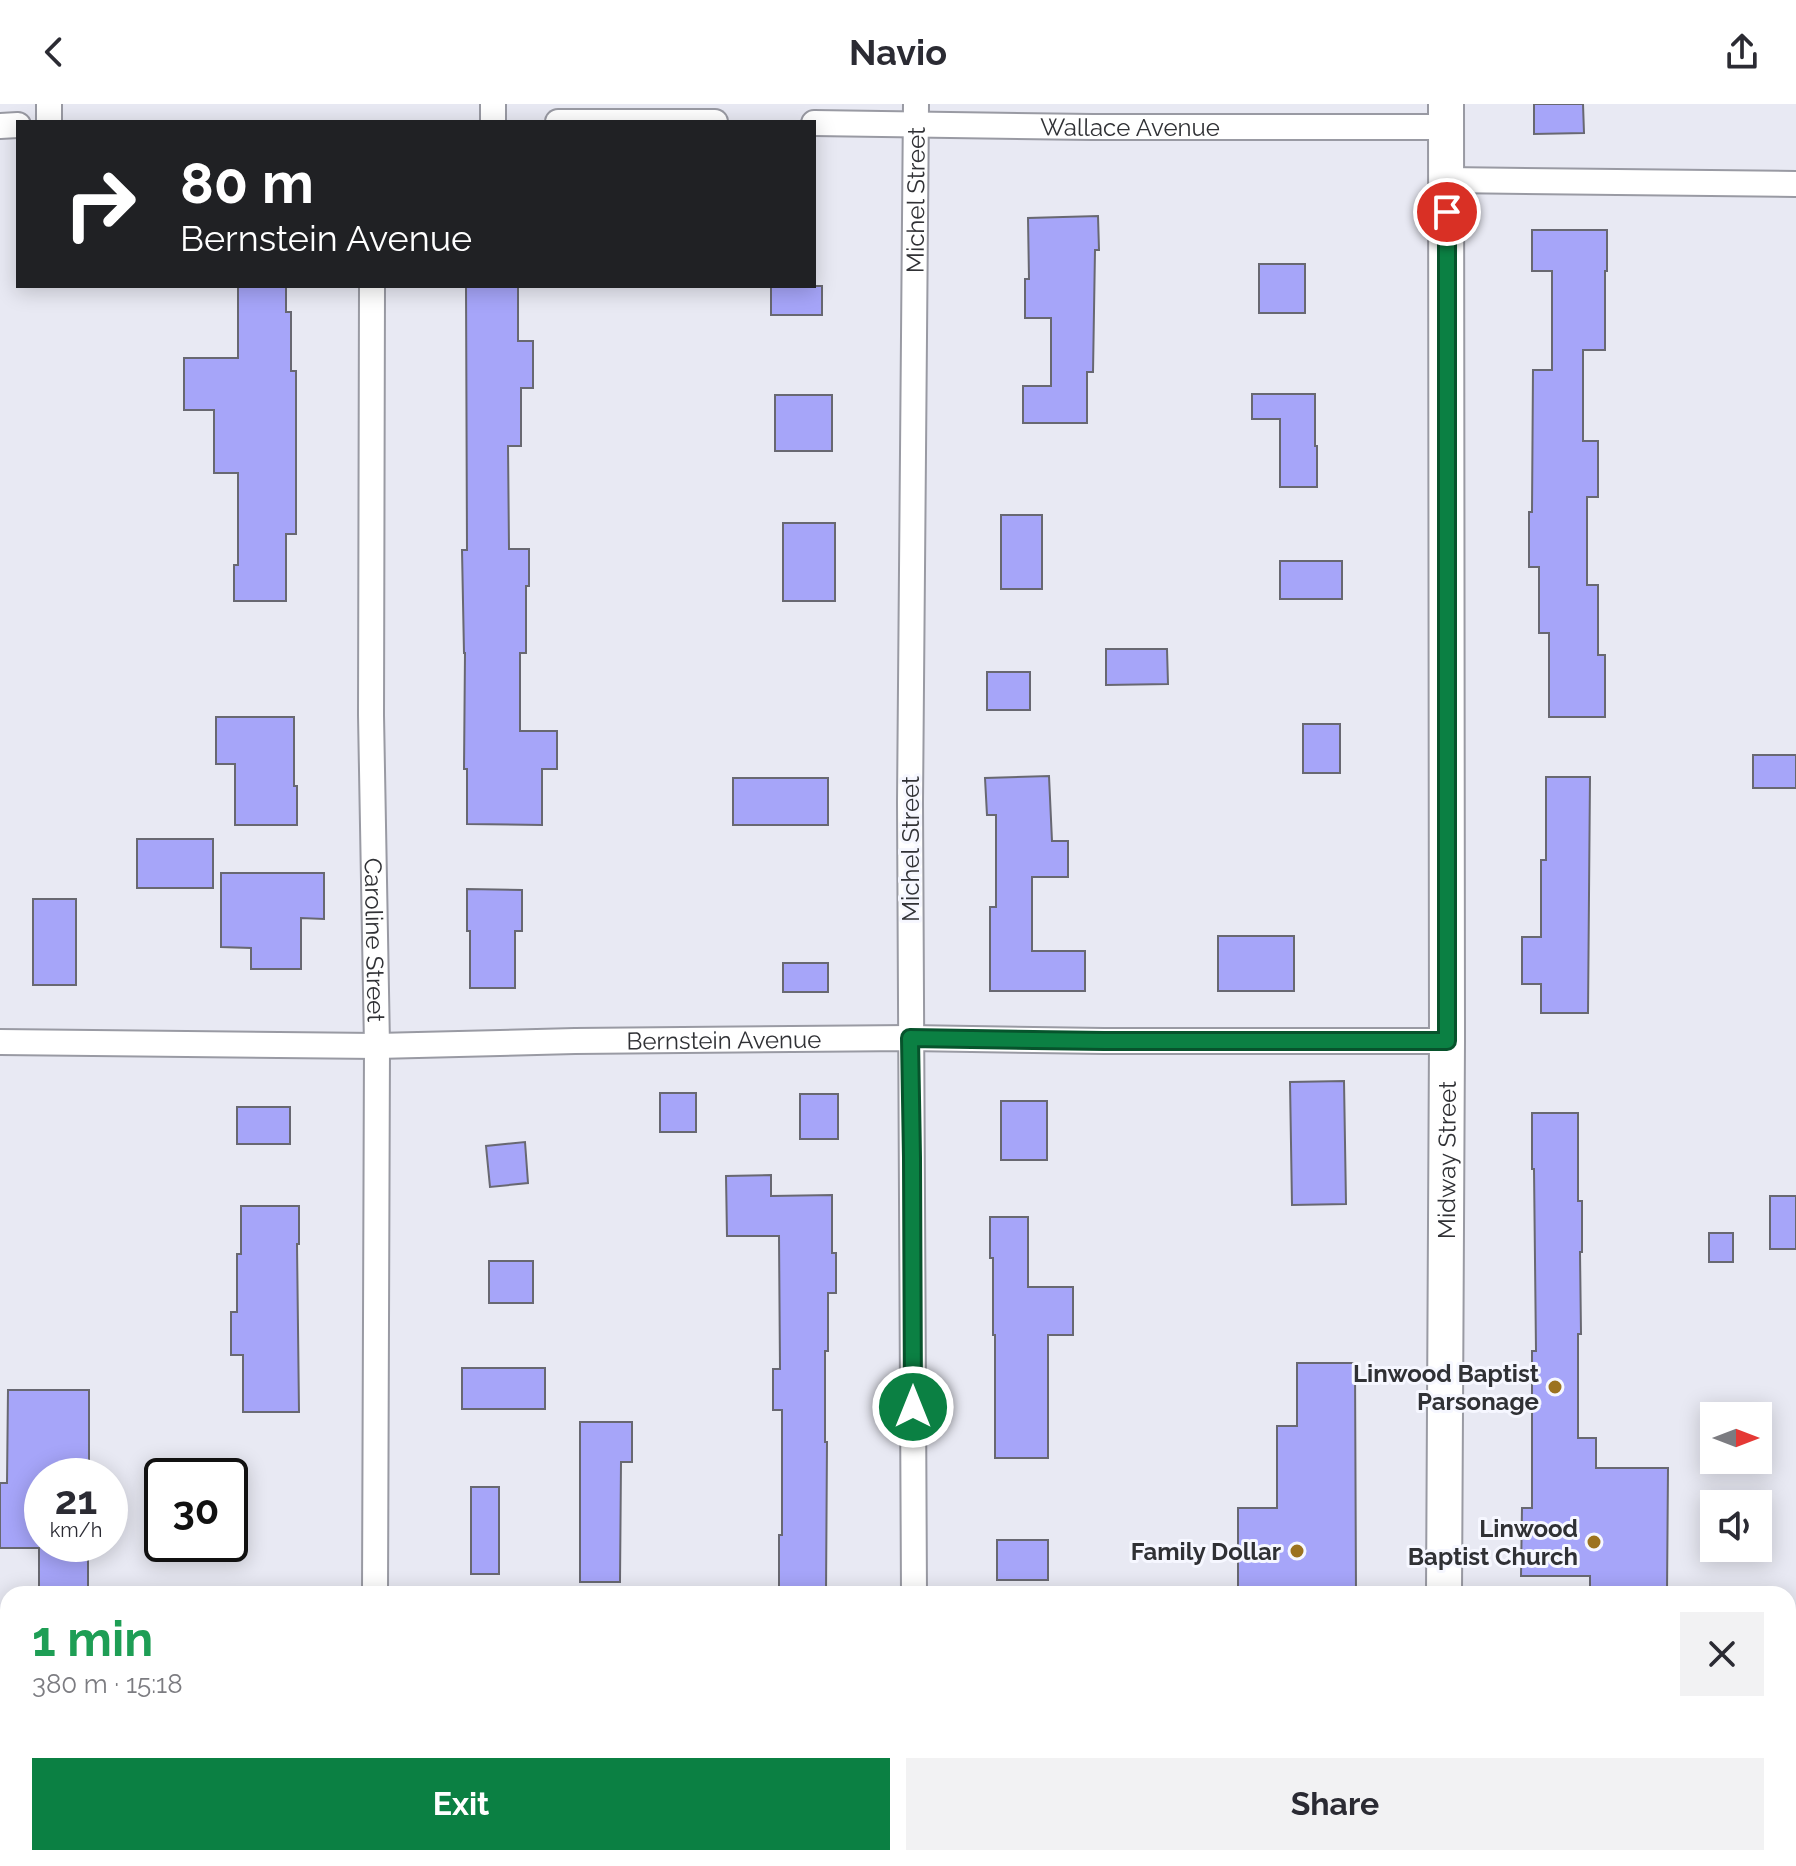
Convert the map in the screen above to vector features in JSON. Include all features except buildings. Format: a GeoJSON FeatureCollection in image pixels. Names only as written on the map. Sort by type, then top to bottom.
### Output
{"type":"FeatureCollection","features":[{"type":"Feature","properties":{"kind":"street","name":"Wallace Avenue"},"geometry":{"type":"LineString","coordinates":[[816,123],[915,114],[1093,127],[1446,116]]}},
{"type":"Feature","properties":{"kind":"street","name":"Michel Street"},"geometry":{"type":"LineString","coordinates":[[914,1586],[910,1038],[915,114]]}},
{"type":"Feature","properties":{"kind":"street","name":"Midway Street"},"geometry":{"type":"LineString","coordinates":[[1444,1586],[1446,116]]}},
{"type":"Feature","properties":{"kind":"street"},"geometry":{"type":"LineString","coordinates":[[1447,180],[1796,184]]}},
{"type":"Feature","properties":{"kind":"street","name":"Caroline Street"},"geometry":{"type":"LineString","coordinates":[[372,288],[371,715],[377,1046],[375,1586]]}},
{"type":"Feature","properties":{"kind":"street","name":"Bernstein Avenue"},"geometry":{"type":"LineString","coordinates":[[0,1042],[377,1046],[910,1038],[1447,1041]]}},
{"type":"Feature","properties":{"kind":"place","name":"Linwood Baptist Parsonage"},"geometry":{"type":"Point","coordinates":[1555,1387]}},
{"type":"Feature","properties":{"kind":"place","name":"Linwood Baptist Church"},"geometry":{"type":"Point","coordinates":[1594,1542]}},
{"type":"Feature","properties":{"kind":"place","name":"Family Dollar"},"geometry":{"type":"Point","coordinates":[1297,1551]}},
{"type":"Feature","properties":{"kind":"route"},"geometry":{"type":"LineString","coordinates":[[913,1407],[910,1038],[1447,1041],[1447,212]]}}]}
